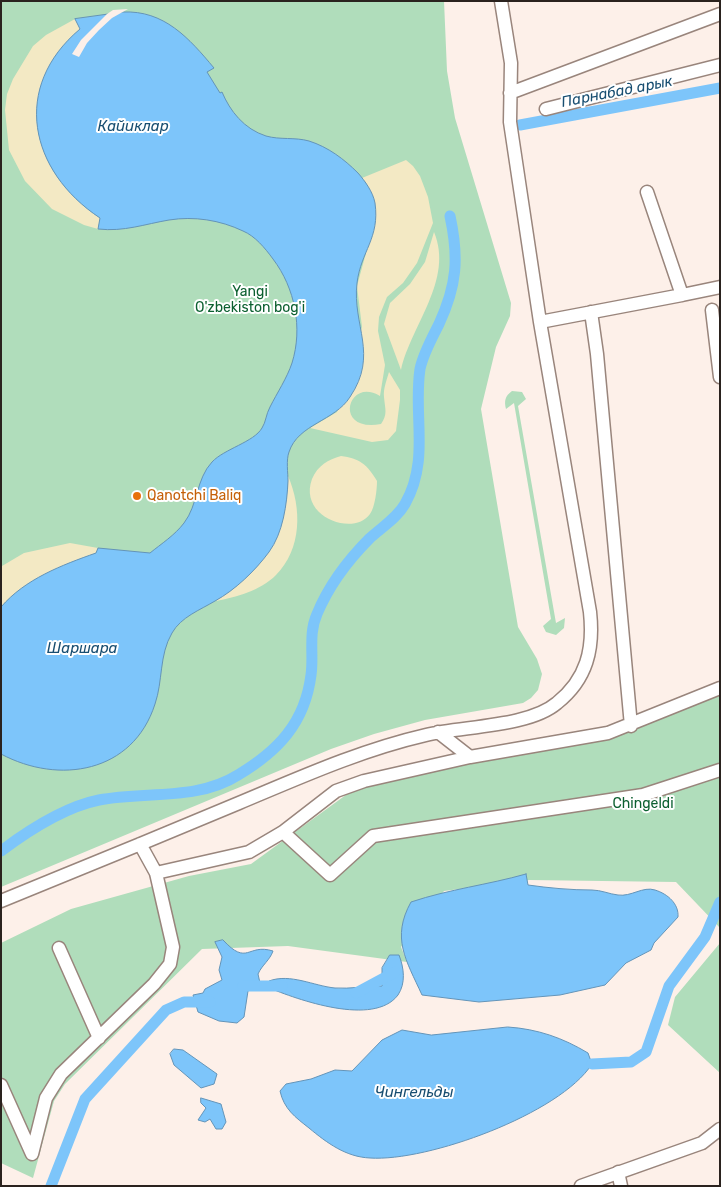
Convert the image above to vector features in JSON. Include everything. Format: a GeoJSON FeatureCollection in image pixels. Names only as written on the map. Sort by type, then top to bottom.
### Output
{"type":"FeatureCollection","features":[{"type":"Feature","properties":{"kind":"street"},"geometry":{"type":"LineString","coordinates":[[1,901],[359,753],[438,732],[530,717],[556,704],[576,684],[585,669],[592,634],[590,612],[540,322],[510,122],[511,63],[501,1]]}},
{"type":"Feature","properties":{"kind":"street"},"geometry":{"type":"LineString","coordinates":[[510,93],[720,14]]}},
{"type":"Feature","properties":{"kind":"street"},"geometry":{"type":"LineString","coordinates":[[546,109],[720,65]]}},
{"type":"Feature","properties":{"kind":"street"},"geometry":{"type":"LineString","coordinates":[[647,192],[682,295]]}},
{"type":"Feature","properties":{"kind":"street"},"geometry":{"type":"LineString","coordinates":[[540,322],[720,287]]}},
{"type":"Feature","properties":{"kind":"street"},"geometry":{"type":"LineString","coordinates":[[712,310],[720,377]]}},
{"type":"Feature","properties":{"kind":"street"},"geometry":{"type":"LineString","coordinates":[[590,312],[597,354],[631,726]]}},
{"type":"Feature","properties":{"kind":"street"},"geometry":{"type":"LineString","coordinates":[[156,873],[249,852],[283,832],[336,791],[364,781],[470,757],[608,734],[720,688]]}},
{"type":"Feature","properties":{"kind":"street"},"geometry":{"type":"LineString","coordinates":[[438,732],[470,757]]}},
{"type":"Feature","properties":{"kind":"street"},"geometry":{"type":"LineString","coordinates":[[283,832],[330,875],[373,836],[644,795],[720,770]]}},
{"type":"Feature","properties":{"kind":"street"},"geometry":{"type":"LineString","coordinates":[[1,1085],[32,1154],[50,1091],[61,1074],[154,984],[170,964],[173,947],[156,873],[140,844]]}},
{"type":"Feature","properties":{"kind":"street"},"geometry":{"type":"LineString","coordinates":[[59,948],[99,1038]]}},
{"type":"Feature","properties":{"kind":"street"},"geometry":{"type":"LineString","coordinates":[[581,1186],[702,1143],[720,1130]]}},
{"type":"Feature","properties":{"kind":"street"},"geometry":{"type":"LineString","coordinates":[[618,1172],[620,1186]]}},
{"type":"Feature","properties":{"kind":"green space","name":"Yangi O'zbekiston bog'i"},"geometry":{"type":"Polygon","coordinates":[[[1,1],[444,1],[447,71],[455,118],[511,303],[510,316],[496,347],[481,409],[518,627],[537,659],[542,674],[538,690],[523,703],[425,720],[374,734],[331,749],[1,887],[1,1]]]}},
{"type":"Feature","properties":{"kind":"green space"},"geometry":{"type":"Polygon","coordinates":[[[512,391],[522,392],[526,399],[518,406],[556,623],[565,618],[564,628],[556,635],[546,632],[543,626],[551,619],[514,403],[506,409],[505,406],[506,397],[512,391]]]}},
{"type":"Feature","properties":{"kind":"green space","name":"Chingeldi"},"geometry":{"type":"Polygon","coordinates":[[[720,690],[720,928],[676,882],[529,880],[444,891],[401,947],[407,962],[288,946],[202,949],[65,1084],[54,1101],[33,1178],[1,1163],[1,943],[71,909],[189,876],[251,864],[350,792],[406,773],[597,739],[720,690]]]}},
{"type":"Feature","properties":{"kind":"green space"},"geometry":{"type":"Polygon","coordinates":[[[720,943],[720,1073],[668,1025],[675,997],[720,943]]]}},
{"type":"Feature","properties":{"kind":"sand"},"geometry":{"type":"Polygon","coordinates":[[[75,19],[81,29],[59,52],[44,76],[38,102],[38,128],[44,153],[57,177],[76,199],[100,218],[98,229],[84,225],[52,209],[25,181],[9,150],[5,110],[7,94],[13,79],[33,46],[46,35],[75,19]]]}},
{"type":"Feature","properties":{"kind":"sand"},"geometry":{"type":"Polygon","coordinates":[[[406,160],[420,176],[428,197],[433,223],[417,263],[403,283],[387,297],[379,317],[378,331],[385,365],[380,396],[369,392],[360,393],[353,398],[350,406],[351,414],[356,421],[366,425],[381,424],[385,414],[384,391],[389,372],[400,390],[396,431],[388,440],[372,442],[310,428],[337,412],[362,327],[357,286],[366,253],[367,184],[362,178],[406,160]]]}},
{"type":"Feature","properties":{"kind":"sand"},"geometry":{"type":"Polygon","coordinates":[[[434,232],[439,250],[439,267],[435,285],[406,353],[401,370],[384,324],[390,303],[410,284],[425,262],[434,232]]]}},
{"type":"Feature","properties":{"kind":"sand"},"geometry":{"type":"Polygon","coordinates":[[[341,456],[353,458],[362,463],[377,481],[372,511],[362,521],[352,524],[341,523],[320,513],[313,504],[310,492],[312,479],[317,470],[328,461],[341,456]]]}},
{"type":"Feature","properties":{"kind":"sand"},"geometry":{"type":"Polygon","coordinates":[[[288,476],[296,501],[297,528],[295,541],[285,565],[270,581],[263,585],[240,595],[216,601],[247,575],[270,549],[283,517],[287,498],[288,476]]]}},
{"type":"Feature","properties":{"kind":"sand"},"geometry":{"type":"Polygon","coordinates":[[[70,543],[98,548],[96,553],[32,581],[10,597],[1,607],[2,566],[24,553],[70,543]]]}},
{"type":"Feature","properties":{"kind":"water","name":"Кайиклар"},"geometry":{"type":"Polygon","coordinates":[[[123,12],[138,13],[163,21],[195,46],[214,68],[207,72],[220,93],[222,92],[229,106],[251,129],[266,136],[304,140],[323,147],[347,163],[366,183],[374,199],[376,215],[373,235],[362,262],[357,283],[356,298],[364,353],[363,367],[350,397],[335,412],[300,435],[289,452],[285,509],[278,536],[269,552],[237,586],[186,618],[172,633],[165,650],[155,704],[144,727],[130,745],[112,758],[92,766],[69,770],[46,769],[23,764],[1,754],[1,607],[21,588],[57,568],[96,553],[98,548],[150,553],[172,535],[189,516],[203,476],[212,462],[217,457],[258,433],[262,428],[290,369],[297,336],[295,309],[287,283],[281,270],[270,255],[252,236],[225,224],[197,219],[169,220],[126,229],[98,229],[100,218],[76,199],[57,177],[44,153],[38,128],[37,102],[44,76],[58,52],[80,29],[75,19],[123,12]]]}},
{"type":"Feature","properties":{"kind":"water"},"geometry":{"type":"Polygon","coordinates":[[[526,874],[528,885],[536,886],[595,890],[623,895],[646,889],[655,890],[672,900],[677,908],[678,917],[654,943],[651,950],[626,963],[605,985],[560,995],[479,1002],[422,995],[406,960],[401,938],[405,915],[411,902],[526,874]]]}},
{"type":"Feature","properties":{"kind":"water"},"geometry":{"type":"Polygon","coordinates":[[[223,940],[238,952],[248,953],[264,949],[273,951],[258,974],[260,983],[248,991],[244,1017],[237,1023],[219,1021],[198,1012],[193,995],[203,993],[205,989],[222,980],[219,970],[222,957],[215,942],[223,940]]]}},
{"type":"Feature","properties":{"kind":"water"},"geometry":{"type":"Polygon","coordinates":[[[390,955],[399,955],[403,970],[401,990],[387,1004],[372,1009],[335,1008],[316,1004],[267,987],[269,981],[285,978],[335,988],[382,986],[382,968],[390,955]]]}},
{"type":"Feature","properties":{"kind":"water","name":"Чингельды"},"geometry":{"type":"Polygon","coordinates":[[[508,1027],[540,1032],[569,1043],[588,1053],[592,1064],[576,1083],[523,1117],[457,1143],[424,1152],[395,1157],[370,1158],[353,1155],[330,1144],[304,1124],[284,1103],[280,1091],[286,1084],[311,1079],[335,1070],[352,1071],[382,1040],[402,1030],[431,1035],[508,1027]]]}},
{"type":"Feature","properties":{"kind":"water"},"geometry":{"type":"Polygon","coordinates":[[[174,1049],[183,1050],[217,1074],[214,1084],[201,1088],[174,1065],[170,1054],[174,1049]]]}},
{"type":"Feature","properties":{"kind":"water"},"geometry":{"type":"Polygon","coordinates":[[[201,1098],[221,1104],[226,1122],[222,1129],[216,1129],[210,1119],[205,1122],[198,1120],[206,1108],[201,1103],[201,1098]]]}},
{"type":"Feature","properties":{"kind":"pier"},"geometry":{"type":"Polygon","coordinates":[[[128,9],[112,18],[99,30],[87,43],[79,57],[72,54],[81,40],[107,14],[113,10],[128,9]]]}},
{"type":"Feature","properties":{"kind":"waterway","name":"Парнабад арык"},"geometry":{"type":"LineString","coordinates":[[520,125],[720,88]]}},
{"type":"Feature","properties":{"kind":"waterway","name":"Парнабад арык"},"geometry":{"type":"LineString","coordinates":[[1,851],[47,820],[86,803],[116,797],[188,792],[222,783],[252,766],[287,734],[303,708],[308,692],[312,667],[314,622],[322,603],[333,583],[354,555],[402,509],[413,487],[419,454],[418,386],[421,363],[450,297],[455,271],[455,245],[450,216]]}},
{"type":"Feature","properties":{"kind":"waterway"},"geometry":{"type":"LineString","coordinates":[[592,1064],[631,1062],[646,1052],[669,986],[705,937],[720,902]]}},
{"type":"Feature","properties":{"kind":"waterway"},"geometry":{"type":"LineString","coordinates":[[356,993],[395,972]]}},
{"type":"Feature","properties":{"kind":"waterway"},"geometry":{"type":"LineString","coordinates":[[243,986],[282,986]]}},
{"type":"Feature","properties":{"kind":"waterway"},"geometry":{"type":"LineString","coordinates":[[51,1186],[85,1099],[166,1010],[184,1002],[210,1002]]}},
{"type":"Feature","properties":{"kind":"place","name":"Qanotchi Baliq"},"geometry":{"type":"Point","coordinates":[137,496]}},
{"type":"Feature","properties":{"kind":"water label","name":"Шаршара"},"geometry":{"type":"Point","coordinates":[82,649]}}]}
